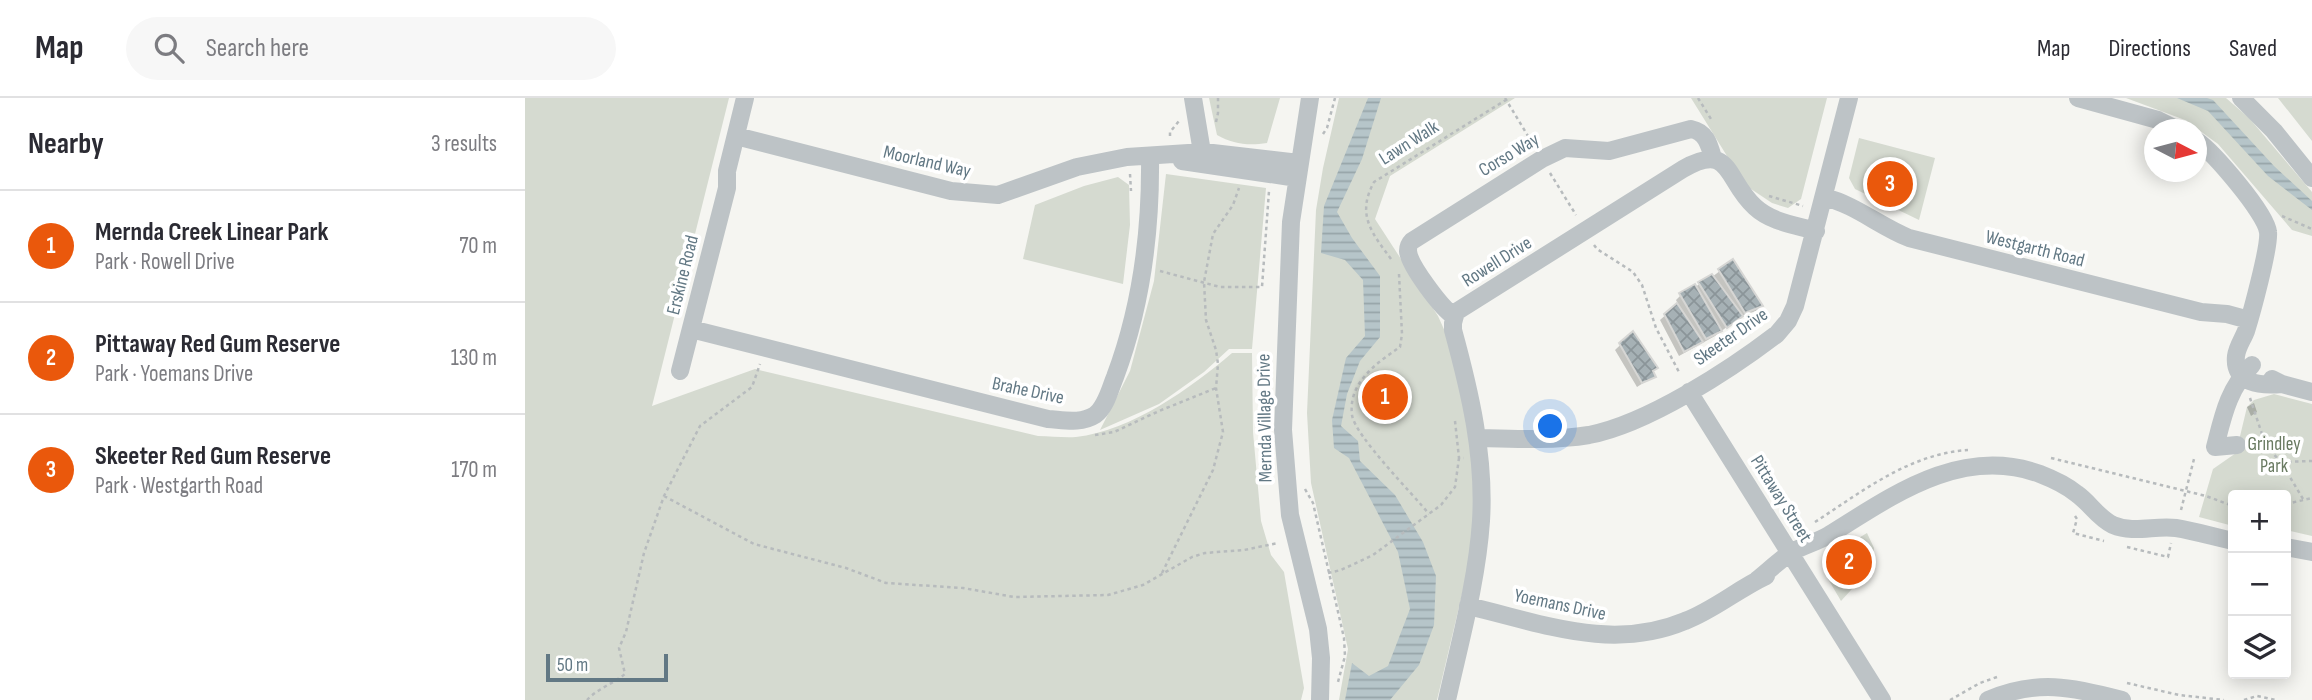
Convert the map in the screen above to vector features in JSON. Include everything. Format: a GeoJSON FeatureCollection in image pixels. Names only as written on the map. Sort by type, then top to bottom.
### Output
{"type":"FeatureCollection","features":[{"type":"Feature","properties":{"kind":"street","name":"Erskine Road"},"geometry":{"type":"LineString","coordinates":[[740,137],[745,98]]}},
{"type":"Feature","properties":{"kind":"street","name":"Erskine Road"},"geometry":{"type":"LineString","coordinates":[[680,371],[727,188],[727,171],[754,98]]}},
{"type":"Feature","properties":{"kind":"street"},"geometry":{"type":"LineString","coordinates":[[1193,98],[1204,158]]}},
{"type":"Feature","properties":{"kind":"street","name":"Mernda Village Drive"},"geometry":{"type":"LineString","coordinates":[[1310,98],[1312,136]]}},
{"type":"Feature","properties":{"kind":"street","name":"Mernda Village Drive"},"geometry":{"type":"LineString","coordinates":[[1316,98],[1312,136],[1298,171],[1291,222],[1283,389],[1283,457],[1295,539],[1318,629],[1321,658],[1320,700]]}},
{"type":"Feature","properties":{"kind":"street","name":"Skeeter Drive"},"geometry":{"type":"LineString","coordinates":[[1477,438],[1544,440],[1592,434],[1618,427],[1689,392],[1777,334],[1788,321],[1802,285],[1849,98]]}},
{"type":"Feature","properties":{"kind":"street"},"geometry":{"type":"LineString","coordinates":[[2078,98],[2154,119]]}},
{"type":"Feature","properties":{"kind":"street"},"geometry":{"type":"LineString","coordinates":[[2241,98],[2274,131],[2312,178]]}},
{"type":"Feature","properties":{"kind":"street","name":"Corso Way"},"geometry":{"type":"LineString","coordinates":[[1454,316],[1439,304],[1414,264],[1408,246],[1412,240],[1542,159],[1565,148],[1609,150],[1691,129],[1697,130],[1706,138],[1713,158]]}},
{"type":"Feature","properties":{"kind":"street","name":"Moorland Way"},"geometry":{"type":"LineString","coordinates":[[740,137],[950,191],[976,194],[998,195],[1105,160],[1150,164],[1204,158],[1298,171]]}},
{"type":"Feature","properties":{"kind":"street"},"geometry":{"type":"LineString","coordinates":[[2207,151],[2258,210],[2268,229],[2267,247],[2247,325],[2248,374],[2228,399],[2215,447],[2237,445]]}},
{"type":"Feature","properties":{"kind":"street"},"geometry":{"type":"LineString","coordinates":[[1713,158],[1723,164],[1744,196],[1767,216],[1816,231]]}},
{"type":"Feature","properties":{"kind":"street","name":"Rowell Drive"},"geometry":{"type":"LineString","coordinates":[[1447,700],[1468,606],[1481,520],[1482,489],[1477,438],[1469,390],[1454,330],[1454,316],[1456,312],[1683,169],[1699,160],[1713,158]]}},
{"type":"Feature","properties":{"kind":"street","name":"Brahe Drive"},"geometry":{"type":"LineString","coordinates":[[691,329],[1048,419],[1081,421],[1101,410],[1127,342],[1145,268],[1150,164]]}},
{"type":"Feature","properties":{"kind":"street","name":"Westgarth Road"},"geometry":{"type":"LineString","coordinates":[[1823,202],[1865,214],[1880,225],[1909,238],[2201,312],[2224,324],[2247,325]]}},
{"type":"Feature","properties":{"kind":"street"},"geometry":{"type":"LineString","coordinates":[[2248,374],[2266,385],[2281,384],[2312,392]]}},
{"type":"Feature","properties":{"kind":"street","name":"Pittaway Street"},"geometry":{"type":"LineString","coordinates":[[1689,392],[1882,700]]}},
{"type":"Feature","properties":{"kind":"street","name":"Yoemans Drive"},"geometry":{"type":"LineString","coordinates":[[1468,606],[1580,632],[1620,636],[1666,629],[1689,620],[1916,482],[1965,468],[2017,468],[2056,481],[2079,494],[2091,508],[2113,525],[2137,530],[2175,527],[2228,540]]}},
{"type":"Feature","properties":{"kind":"street"},"geometry":{"type":"LineString","coordinates":[[2291,548],[2312,552]]}},
{"type":"Feature","properties":{"kind":"street"},"geometry":{"type":"LineString","coordinates":[[1988,700],[2023,688],[2044,686],[2085,691],[2122,700]]}},
{"type":"Feature","properties":{"kind":"path"},"geometry":{"type":"LineString","coordinates":[[1312,136],[1327,128],[1335,98]]}},
{"type":"Feature","properties":{"kind":"path"},"geometry":{"type":"LineString","coordinates":[[1698,98],[1717,128]]}},
{"type":"Feature","properties":{"kind":"path","name":"Lawn Walk"},"geometry":{"type":"LineString","coordinates":[[1392,261],[1367,221],[1368,194],[1374,182],[1507,99]]}},
{"type":"Feature","properties":{"kind":"path"},"geometry":{"type":"LineString","coordinates":[[1170,138],[1170,132],[1180,120]]}},
{"type":"Feature","properties":{"kind":"path"},"geometry":{"type":"LineString","coordinates":[[1132,195],[1129,174],[1150,164]]}},
{"type":"Feature","properties":{"kind":"path"},"geometry":{"type":"LineString","coordinates":[[1161,575],[1213,470],[1223,432],[1216,388],[1217,357],[1206,320],[1204,282],[1213,234],[1233,205],[1239,183]]}},
{"type":"Feature","properties":{"kind":"path"},"geometry":{"type":"LineString","coordinates":[[1145,268],[1234,288],[1262,287],[1269,186]]}},
{"type":"Feature","properties":{"kind":"path"},"geometry":{"type":"LineString","coordinates":[[1766,194],[1803,206],[1806,197]]}},
{"type":"Feature","properties":{"kind":"path"},"geometry":{"type":"LineString","coordinates":[[2280,214],[2312,229]]}},
{"type":"Feature","properties":{"kind":"path"},"geometry":{"type":"LineString","coordinates":[[1400,271],[1397,276],[1402,334],[1400,347],[1371,367],[1358,385],[1352,417],[1371,445],[1429,514]]}},
{"type":"Feature","properties":{"kind":"path"},"geometry":{"type":"LineString","coordinates":[[587,700],[589,696],[612,685],[625,674],[619,648],[644,553],[664,496],[700,426],[751,387],[766,348]]}},
{"type":"Feature","properties":{"kind":"path"},"geometry":{"type":"LineString","coordinates":[[2248,374],[2247,390],[2266,446],[2281,462],[2303,499]]}},
{"type":"Feature","properties":{"kind":"path"},"geometry":{"type":"LineString","coordinates":[[1081,421],[1088,436],[1114,432],[1216,388]]}},
{"type":"Feature","properties":{"kind":"path"},"geometry":{"type":"LineString","coordinates":[[1808,526],[1891,472],[1935,455],[1969,450]]}},
{"type":"Feature","properties":{"kind":"path"},"geometry":{"type":"LineString","coordinates":[[1328,573],[1373,555],[1449,498],[1455,487],[1459,458]]}},
{"type":"Feature","properties":{"kind":"path"},"geometry":{"type":"LineString","coordinates":[[2048,458],[2228,504]]}},
{"type":"Feature","properties":{"kind":"path"},"geometry":{"type":"LineString","coordinates":[[2185,492],[2194,459]]}},
{"type":"Feature","properties":{"kind":"path"},"geometry":{"type":"LineString","coordinates":[[2281,462],[2312,461]]}},
{"type":"Feature","properties":{"kind":"path"},"geometry":{"type":"LineString","coordinates":[[1304,479],[1305,488],[1313,503],[1344,638],[1343,665],[1336,691]]}},
{"type":"Feature","properties":{"kind":"path"},"geometry":{"type":"LineString","coordinates":[[664,496],[754,544],[846,568],[886,583],[963,588],[1014,597],[1108,595],[1131,590],[1205,552],[1244,550]]}},
{"type":"Feature","properties":{"kind":"path"},"geometry":{"type":"LineString","coordinates":[[2291,503],[2312,498]]}},
{"type":"Feature","properties":{"kind":"path"},"geometry":{"type":"LineString","coordinates":[[2068,510],[2077,519],[2073,533],[2114,543]]}},
{"type":"Feature","properties":{"kind":"path"},"geometry":{"type":"LineString","coordinates":[[2127,547],[2168,557],[2171,543]]}},
{"type":"Feature","properties":{"kind":"path"},"geometry":{"type":"LineString","coordinates":[[2243,700],[2257,696],[2276,700]]}},
{"type":"Feature","properties":{"kind":"green space"},"geometry":{"type":"Polygon","coordinates":[[[525,98],[729,98],[652,406],[755,369],[1038,436],[1076,437],[1097,433],[1139,417],[1198,380],[1232,353],[1252,353],[1253,432],[1261,521],[1271,555],[1284,572],[1304,688],[1301,700],[525,700],[525,98]]]}},
{"type":"Feature","properties":{"kind":"green space"},"geometry":{"type":"Polygon","coordinates":[[[1209,98],[1280,98],[1267,143],[1241,144],[1217,135],[1209,98]]]}},
{"type":"Feature","properties":{"kind":"green space"},"geometry":{"type":"Polygon","coordinates":[[[1339,98],[1515,98],[1390,176],[1375,219],[1438,316],[1451,345],[1461,381],[1475,478],[1472,552],[1437,700],[1339,700],[1348,649],[1311,483],[1307,413],[1316,210],[1339,98]]]}},
{"type":"Feature","properties":{"kind":"green space"},"geometry":{"type":"Polygon","coordinates":[[[1691,98],[1827,98],[1801,199],[1788,208],[1772,203],[1745,185],[1691,98]]]}},
{"type":"Feature","properties":{"kind":"green space"},"geometry":{"type":"Polygon","coordinates":[[[2126,98],[2226,98],[2249,118],[2312,192],[2312,236],[2292,230],[2218,144],[2207,136],[2207,119],[2182,119],[2126,98]]]}},
{"type":"Feature","properties":{"kind":"green space"},"geometry":{"type":"Polygon","coordinates":[[[2278,98],[2312,98],[2312,141],[2278,98]]]}},
{"type":"Feature","properties":{"kind":"green space"},"geometry":{"type":"Polygon","coordinates":[[[1859,138],[1935,158],[1919,220],[1855,189],[1849,178],[1859,138]]]}},
{"type":"Feature","properties":{"kind":"green space"},"geometry":{"type":"Polygon","coordinates":[[[1166,174],[1266,188],[1252,349],[1229,349],[1204,372],[1159,404],[1100,430],[1130,371],[1154,281],[1166,174]]]}},
{"type":"Feature","properties":{"kind":"green space"},"geometry":{"type":"Polygon","coordinates":[[[1118,177],[1129,185],[1130,225],[1123,284],[1023,259],[1035,205],[1084,186],[1118,177]]]}},
{"type":"Feature","properties":{"kind":"green space","name":"Grindley Park"},"geometry":{"type":"Polygon","coordinates":[[[2274,394],[2312,404],[2312,536],[2291,531],[2291,490],[2228,490],[2228,525],[2199,517],[2213,469],[2236,453],[2247,407],[2254,400],[2274,394]]]}},
{"type":"Feature","properties":{"kind":"green space"},"geometry":{"type":"Polygon","coordinates":[[[1867,533],[1874,548],[1872,567],[1841,601],[1824,572],[1827,557],[1867,533]]]}},
{"type":"Feature","properties":{"kind":"shaded area"},"geometry":{"type":"Polygon","coordinates":[[[1368,98],[1381,98],[1362,159],[1337,212],[1380,276],[1380,337],[1360,361],[1347,394],[1341,426],[1358,441],[1360,461],[1395,495],[1423,542],[1436,576],[1434,625],[1419,665],[1390,700],[1345,700],[1352,663],[1369,676],[1388,666],[1410,609],[1398,552],[1349,458],[1334,448],[1332,420],[1346,358],[1365,336],[1363,280],[1345,260],[1321,253],[1324,206],[1368,98]]]}},
{"type":"Feature","properties":{"kind":"shaded area"},"geometry":{"type":"Polygon","coordinates":[[[2177,98],[2213,100],[2274,166],[2312,201],[2312,210],[2268,176],[2208,111],[2177,98]]]}},
{"type":"Feature","properties":{"kind":"building"},"geometry":{"type":"Polygon","coordinates":[[[1733,259],[1763,306],[1745,313],[1718,269],[1733,259]]]}},
{"type":"Feature","properties":{"kind":"building"},"geometry":{"type":"Polygon","coordinates":[[[1712,274],[1743,316],[1727,328],[1698,282],[1712,274]]]}},
{"type":"Feature","properties":{"kind":"building"},"geometry":{"type":"Polygon","coordinates":[[[1695,284],[1722,331],[1706,339],[1679,293],[1695,284]]]}},
{"type":"Feature","properties":{"kind":"building"},"geometry":{"type":"Polygon","coordinates":[[[1677,303],[1703,342],[1684,352],[1664,314],[1677,303]]]}},
{"type":"Feature","properties":{"kind":"building"},"geometry":{"type":"Polygon","coordinates":[[[1633,331],[1658,368],[1653,371],[1656,377],[1642,383],[1619,343],[1633,331]]]}},
{"type":"Feature","properties":{"kind":"place","name":"Skeeter Red Gum Reserve"},"geometry":{"type":"Point","coordinates":[1890,184]}},
{"type":"Feature","properties":{"kind":"place","name":"Mernda Creek Linear Park"},"geometry":{"type":"Point","coordinates":[1385,397]}},
{"type":"Feature","properties":{"kind":"place","name":"Pittaway Red Gum Reserve"},"geometry":{"type":"Point","coordinates":[1849,562]}}]}
